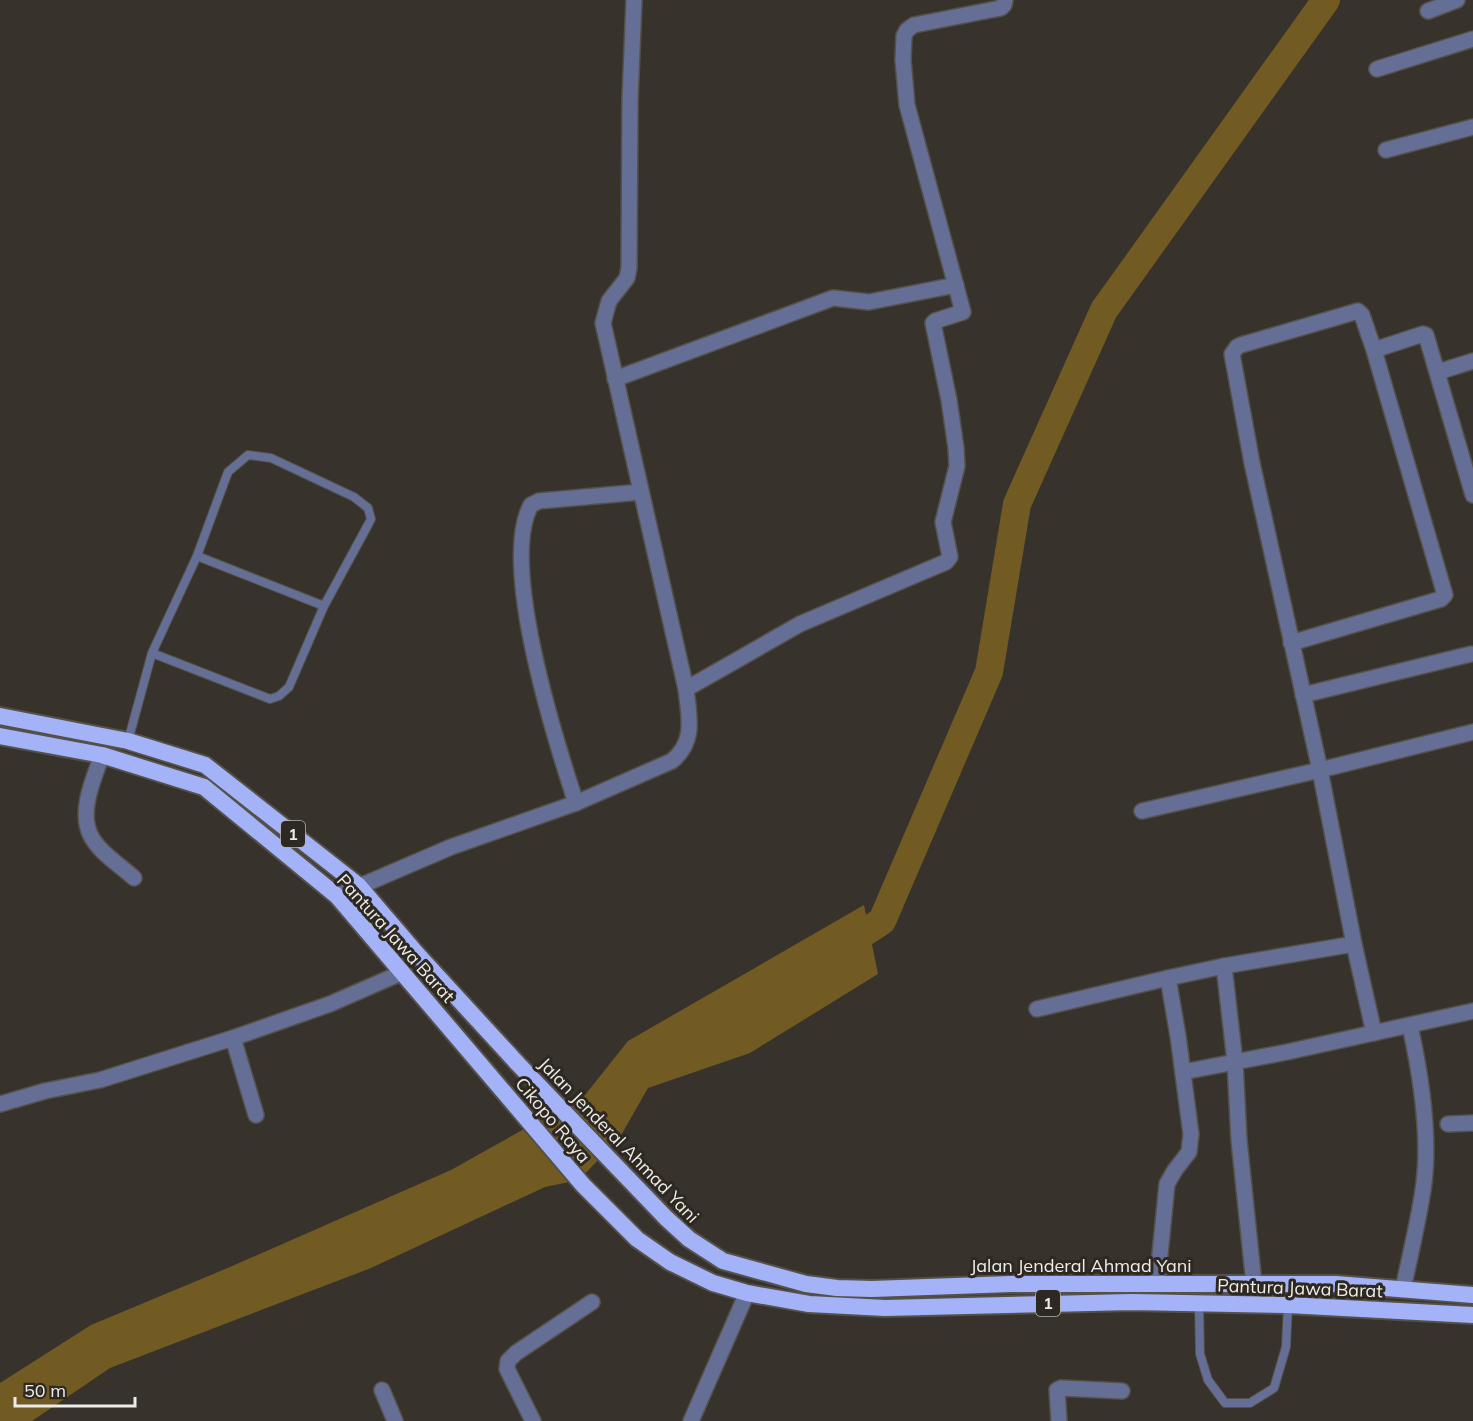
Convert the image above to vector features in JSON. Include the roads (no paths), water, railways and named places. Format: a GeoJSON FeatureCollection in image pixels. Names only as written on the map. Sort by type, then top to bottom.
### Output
{"type":"FeatureCollection","features":[{"type":"Feature","properties":{"kind":"highway","name":"Jalan Jenderal Ahmad Yani"},"geometry":{"type":"LineString","coordinates":[[0,716],[128,741],[205,765],[358,885],[417,954],[518,1064],[666,1218],[688,1239],[723,1261],[806,1284],[872,1289],[1011,1284],[1336,1284],[1473,1295]]}},
{"type":"Feature","properties":{"kind":"highway","name":"Pantura Jawa Barat"},"geometry":{"type":"LineString","coordinates":[[0,736],[102,755],[204,787],[337,896],[444,1021]]}},
{"type":"Feature","properties":{"kind":"highway"},"geometry":{"type":"LineString","coordinates":[[401,973],[417,954]]}},
{"type":"Feature","properties":{"kind":"highway","name":"Cikopo Raya"},"geometry":{"type":"LineString","coordinates":[[444,1021],[583,1185],[637,1239]]}},
{"type":"Feature","properties":{"kind":"highway","name":"Pantura Jawa Barat"},"geometry":{"type":"LineString","coordinates":[[637,1239],[670,1262],[713,1283],[747,1293],[808,1304],[885,1308],[1109,1302],[1288,1305],[1473,1315]]}},
{"type":"Feature","properties":{"kind":"highway"},"geometry":{"type":"LineString","coordinates":[[1198,1284],[1199,1304]]}},
{"type":"Feature","properties":{"kind":"highway"},"geometry":{"type":"LineString","coordinates":[[1288,1284],[1288,1305]]}},
{"type":"Feature","properties":{"kind":"street"},"geometry":{"type":"LineString","coordinates":[[337,896],[358,885],[452,847],[576,803],[672,761],[681,754],[687,742],[690,728],[686,689],[603,322],[609,301],[627,278],[629,268],[630,99],[634,0]]}},
{"type":"Feature","properties":{"kind":"street"},"geometry":{"type":"LineString","coordinates":[[686,689],[800,624],[948,561],[950,555],[944,522],[957,466],[956,448],[949,400],[933,323],[963,313],[907,105],[903,60],[904,36],[907,30],[914,25],[1001,8],[1005,0]]}},
{"type":"Feature","properties":{"kind":"street"},"geometry":{"type":"LineString","coordinates":[[1428,11],[1458,0]]}},
{"type":"Feature","properties":{"kind":"street"},"geometry":{"type":"LineString","coordinates":[[1377,69],[1473,39]]}},
{"type":"Feature","properties":{"kind":"street"},"geometry":{"type":"LineString","coordinates":[[1386,150],[1473,127]]}},
{"type":"Feature","properties":{"kind":"street"},"geometry":{"type":"LineString","coordinates":[[615,379],[833,297],[869,302],[956,285]]}},
{"type":"Feature","properties":{"kind":"street"},"geometry":{"type":"LineString","coordinates":[[1291,643],[1445,596],[1374,350],[1362,315],[1358,311],[1241,345],[1232,354],[1252,463],[1291,643],[1320,770],[1374,1034]]}},
{"type":"Feature","properties":{"kind":"street"},"geometry":{"type":"LineString","coordinates":[[1374,350],[1425,334],[1473,495]]}},
{"type":"Feature","properties":{"kind":"street"},"geometry":{"type":"LineString","coordinates":[[1438,372],[1473,361]]}},
{"type":"Feature","properties":{"kind":"street"},"geometry":{"type":"LineString","coordinates":[[576,803],[560,754],[540,678],[525,601],[520,572],[524,525],[531,505],[539,501],[641,492]]}},
{"type":"Feature","properties":{"kind":"street"},"geometry":{"type":"LineString","coordinates":[[1303,695],[1471,654]]}},
{"type":"Feature","properties":{"kind":"street"},"geometry":{"type":"LineString","coordinates":[[1142,811],[1473,732]]}},
{"type":"Feature","properties":{"kind":"street"},"geometry":{"type":"LineString","coordinates":[[102,755],[88,796],[87,815],[90,834],[104,852],[134,878]]}},
{"type":"Feature","properties":{"kind":"street"},"geometry":{"type":"LineString","coordinates":[[1037,1009],[1224,966],[1354,944]]}},
{"type":"Feature","properties":{"kind":"street"},"geometry":{"type":"LineString","coordinates":[[1224,966],[1235,1062],[1239,1140],[1254,1284]]}},
{"type":"Feature","properties":{"kind":"street"},"geometry":{"type":"LineString","coordinates":[[0,1104],[45,1091],[100,1080],[233,1038],[330,1004],[401,973]]}},
{"type":"Feature","properties":{"kind":"street"},"geometry":{"type":"LineString","coordinates":[[1157,1284],[1167,1184],[1190,1152],[1191,1134],[1168,978]]}},
{"type":"Feature","properties":{"kind":"street"},"geometry":{"type":"LineString","coordinates":[[1183,1072],[1374,1034],[1473,1011]]}},
{"type":"Feature","properties":{"kind":"street"},"geometry":{"type":"LineString","coordinates":[[1403,1289],[1424,1188],[1423,1097],[1410,1026]]}},
{"type":"Feature","properties":{"kind":"street"},"geometry":{"type":"LineString","coordinates":[[233,1038],[256,1115]]}},
{"type":"Feature","properties":{"kind":"street"},"geometry":{"type":"LineString","coordinates":[[1448,1124],[1473,1123]]}},
{"type":"Feature","properties":{"kind":"street"},"geometry":{"type":"LineString","coordinates":[[691,1421],[747,1293]]}},
{"type":"Feature","properties":{"kind":"street"},"geometry":{"type":"LineString","coordinates":[[533,1421],[507,1369],[508,1361],[516,1353],[592,1302]]}},
{"type":"Feature","properties":{"kind":"street"},"geometry":{"type":"LineString","coordinates":[[1059,1421],[1057,1390],[1061,1388],[1122,1391]]}},
{"type":"Feature","properties":{"kind":"street"},"geometry":{"type":"LineString","coordinates":[[382,1390],[395,1421]]}},
{"type":"Feature","properties":{"kind":"lane"},"geometry":{"type":"LineString","coordinates":[[128,741],[152,653],[197,556],[228,472],[248,455],[271,459],[354,497],[368,508],[369,523],[324,606],[290,687],[279,696],[270,699],[152,653]]}},
{"type":"Feature","properties":{"kind":"lane"},"geometry":{"type":"LineString","coordinates":[[197,556],[324,606]]}},
{"type":"Feature","properties":{"kind":"lane"},"geometry":{"type":"LineString","coordinates":[[1199,1304],[1200,1354],[1208,1380],[1225,1403],[1250,1403],[1275,1388],[1286,1347],[1288,1305]]}},
{"type":"Feature","properties":{"kind":"waterway"},"geometry":{"type":"LineString","coordinates":[[836,951],[882,921],[989,672],[1017,504],[1104,310],[1326,0]]}}]}
